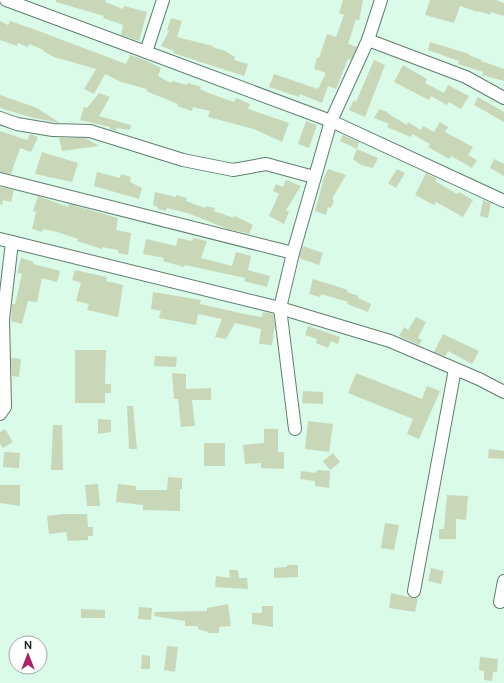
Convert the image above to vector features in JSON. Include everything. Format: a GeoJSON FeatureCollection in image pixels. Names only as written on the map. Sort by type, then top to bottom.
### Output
{"type":"FeatureCollection","features":[{"type":"Feature","properties":{"kind":"street"},"geometry":{"type":"LineString","coordinates":[[6,0],[331,121],[504,201]]}},
{"type":"Feature","properties":{"kind":"street"},"geometry":{"type":"LineString","coordinates":[[146,52],[163,0]]}},
{"type":"Feature","properties":{"kind":"street"},"geometry":{"type":"LineString","coordinates":[[295,428],[280,308],[293,253],[331,121],[368,40],[381,0]]}},
{"type":"Feature","properties":{"kind":"street"},"geometry":{"type":"LineString","coordinates":[[368,40],[466,78],[504,98]]}},
{"type":"Feature","properties":{"kind":"street"},"geometry":{"type":"LineString","coordinates":[[0,118],[17,124],[53,130],[90,131],[183,160],[233,170],[266,164],[314,178]]}},
{"type":"Feature","properties":{"kind":"street"},"geometry":{"type":"LineString","coordinates":[[0,179],[293,253]]}},
{"type":"Feature","properties":{"kind":"street"},"geometry":{"type":"LineString","coordinates":[[0,239],[280,308],[390,341],[504,392]]}},
{"type":"Feature","properties":{"kind":"street"},"geometry":{"type":"LineString","coordinates":[[0,414],[5,407],[6,391],[2,319],[12,242]]}},
{"type":"Feature","properties":{"kind":"street"},"geometry":{"type":"LineString","coordinates":[[414,592],[455,369]]}},
{"type":"Feature","properties":{"kind":"street"},"geometry":{"type":"LineString","coordinates":[[500,602],[504,581]]}},
{"type":"Feature","properties":{"kind":"building"},"geometry":{"type":"Polygon","coordinates":[[[56,0],[106,0],[105,2],[123,9],[124,6],[147,12],[139,41],[121,35],[123,25],[103,18],[104,16],[56,2],[56,0]]]}},
{"type":"Feature","properties":{"kind":"building"},"geometry":{"type":"Polygon","coordinates":[[[343,0],[363,0],[359,21],[356,19],[348,44],[357,47],[351,60],[348,59],[336,89],[328,86],[322,103],[300,94],[299,97],[269,87],[274,74],[318,89],[326,73],[314,69],[317,58],[319,58],[327,34],[336,37],[344,15],[339,13],[343,0]]]}},
{"type":"Feature","properties":{"kind":"building"},"geometry":{"type":"Polygon","coordinates":[[[430,0],[496,0],[504,3],[504,16],[491,12],[490,15],[460,6],[454,23],[425,15],[430,0]]]}},
{"type":"Feature","properties":{"kind":"building"},"geometry":{"type":"Polygon","coordinates":[[[171,18],[182,21],[177,37],[213,46],[212,47],[225,51],[235,57],[234,60],[248,64],[244,76],[173,53],[174,51],[161,46],[169,31],[167,30],[171,18]]]}},
{"type":"Feature","properties":{"kind":"building"},"geometry":{"type":"Polygon","coordinates":[[[0,21],[8,25],[10,21],[126,64],[130,55],[161,68],[158,76],[171,83],[173,81],[187,85],[188,83],[201,87],[200,89],[211,94],[234,102],[236,98],[250,104],[248,109],[289,123],[282,142],[254,129],[208,117],[210,111],[193,107],[192,111],[177,106],[178,104],[146,91],[147,89],[121,82],[105,74],[94,94],[84,89],[96,69],[54,57],[43,51],[44,50],[29,44],[28,47],[18,43],[17,46],[0,40],[0,21]]]}},
{"type":"Feature","properties":{"kind":"building"},"geometry":{"type":"Polygon","coordinates":[[[430,42],[469,54],[482,60],[481,61],[504,69],[504,81],[482,75],[483,72],[458,64],[459,61],[428,50],[430,42]]]}},
{"type":"Feature","properties":{"kind":"building"},"geometry":{"type":"Polygon","coordinates":[[[374,60],[385,65],[365,117],[349,110],[354,100],[356,102],[374,60]]]}},
{"type":"Feature","properties":{"kind":"building"},"geometry":{"type":"Polygon","coordinates":[[[403,65],[427,79],[425,83],[444,93],[448,85],[469,96],[461,109],[449,102],[447,105],[431,96],[429,100],[394,82],[403,65]]]}},
{"type":"Feature","properties":{"kind":"building"},"geometry":{"type":"Polygon","coordinates":[[[99,93],[110,97],[99,116],[131,125],[130,130],[117,128],[116,131],[110,129],[110,127],[80,120],[84,107],[87,108],[99,93]]]}},
{"type":"Feature","properties":{"kind":"building"},"geometry":{"type":"Polygon","coordinates":[[[0,95],[37,108],[60,123],[34,118],[3,109],[0,107],[0,95]]]}},
{"type":"Feature","properties":{"kind":"building"},"geometry":{"type":"Polygon","coordinates":[[[478,97],[504,112],[504,122],[474,105],[478,97]]]}},
{"type":"Feature","properties":{"kind":"building"},"geometry":{"type":"Polygon","coordinates":[[[379,109],[388,112],[387,113],[407,125],[408,122],[421,130],[423,126],[434,132],[440,122],[448,127],[445,132],[473,147],[468,155],[477,160],[472,168],[451,156],[449,159],[428,147],[430,144],[412,134],[411,137],[387,127],[389,124],[374,118],[379,109]]]}},
{"type":"Feature","properties":{"kind":"building"},"geometry":{"type":"Polygon","coordinates":[[[306,121],[317,125],[309,148],[298,144],[306,121]]]}},
{"type":"Feature","properties":{"kind":"building"},"geometry":{"type":"Polygon","coordinates":[[[0,131],[27,140],[30,134],[38,137],[31,152],[20,148],[11,174],[0,172],[0,131]]]}},
{"type":"Feature","properties":{"kind":"building"},"geometry":{"type":"Polygon","coordinates":[[[343,135],[359,142],[357,149],[340,141],[343,135]]]}},
{"type":"Feature","properties":{"kind":"building"},"geometry":{"type":"Polygon","coordinates":[[[59,138],[86,138],[99,146],[62,151],[59,138]]]}},
{"type":"Feature","properties":{"kind":"building"},"geometry":{"type":"Polygon","coordinates":[[[357,149],[378,158],[373,168],[361,165],[353,159],[357,149]]]}},
{"type":"Feature","properties":{"kind":"building"},"geometry":{"type":"Polygon","coordinates":[[[42,152],[78,163],[72,182],[35,174],[42,152]]]}},
{"type":"Feature","properties":{"kind":"building"},"geometry":{"type":"Polygon","coordinates":[[[494,159],[504,164],[504,176],[490,168],[494,159]]]}},
{"type":"Feature","properties":{"kind":"building"},"geometry":{"type":"Polygon","coordinates":[[[328,169],[346,175],[332,199],[334,200],[331,208],[328,207],[326,215],[315,211],[322,182],[328,169]]]}},
{"type":"Feature","properties":{"kind":"building"},"geometry":{"type":"Polygon","coordinates":[[[397,169],[405,173],[396,188],[388,183],[397,169]]]}},
{"type":"Feature","properties":{"kind":"building"},"geometry":{"type":"Polygon","coordinates":[[[97,172],[120,178],[121,174],[131,177],[130,182],[142,188],[139,199],[94,186],[97,172]]]}},
{"type":"Feature","properties":{"kind":"building"},"geometry":{"type":"Polygon","coordinates":[[[426,173],[437,179],[435,181],[457,194],[459,192],[473,200],[463,217],[436,202],[434,205],[415,195],[426,173]]]}},
{"type":"Feature","properties":{"kind":"building"},"geometry":{"type":"Polygon","coordinates":[[[286,180],[301,186],[286,210],[289,212],[284,224],[269,216],[279,194],[273,191],[276,184],[283,187],[286,180]]]}},
{"type":"Feature","properties":{"kind":"building"},"geometry":{"type":"Polygon","coordinates":[[[0,187],[14,190],[11,202],[3,200],[2,205],[0,204],[0,187]]]}},
{"type":"Feature","properties":{"kind":"building"},"geometry":{"type":"Polygon","coordinates":[[[155,192],[187,198],[186,201],[205,208],[206,206],[215,208],[214,211],[234,218],[233,215],[253,225],[249,234],[228,229],[187,213],[167,208],[166,211],[158,209],[158,207],[153,205],[155,192]]]}},
{"type":"Feature","properties":{"kind":"building"},"geometry":{"type":"Polygon","coordinates":[[[38,196],[68,207],[69,204],[118,218],[116,230],[131,233],[128,255],[118,253],[118,250],[102,247],[102,249],[77,241],[78,239],[57,232],[43,229],[42,232],[32,229],[36,212],[33,211],[38,196]]]}},
{"type":"Feature","properties":{"kind":"building"},"geometry":{"type":"Polygon","coordinates":[[[483,200],[491,203],[488,218],[480,216],[483,200]]]}},
{"type":"Feature","properties":{"kind":"building"},"geometry":{"type":"Polygon","coordinates":[[[178,238],[192,241],[194,238],[207,241],[201,258],[232,266],[236,252],[251,256],[248,270],[270,276],[267,287],[244,281],[245,278],[185,265],[184,267],[163,261],[164,258],[143,254],[146,239],[176,246],[178,238]]]}},
{"type":"Feature","properties":{"kind":"building"},"geometry":{"type":"Polygon","coordinates":[[[303,246],[323,253],[319,265],[299,258],[303,246]]]}},
{"type":"Feature","properties":{"kind":"building"},"geometry":{"type":"Polygon","coordinates":[[[21,258],[34,262],[33,264],[60,271],[57,282],[42,278],[37,302],[28,301],[22,324],[11,321],[12,304],[15,304],[22,274],[17,273],[21,258]]]}},
{"type":"Feature","properties":{"kind":"building"},"geometry":{"type":"Polygon","coordinates":[[[75,270],[107,277],[106,281],[123,285],[118,317],[87,310],[89,304],[76,301],[81,283],[72,280],[75,270]]]}},
{"type":"Feature","properties":{"kind":"building"},"geometry":{"type":"Polygon","coordinates":[[[313,279],[348,290],[347,292],[359,296],[358,298],[371,304],[368,312],[347,304],[348,302],[321,294],[320,297],[309,294],[313,279]]]}},
{"type":"Feature","properties":{"kind":"building"},"geometry":{"type":"Polygon","coordinates":[[[153,292],[201,300],[200,304],[249,315],[262,317],[263,312],[273,314],[275,325],[272,345],[259,344],[261,329],[235,323],[226,339],[215,337],[222,319],[198,314],[196,325],[159,318],[161,311],[151,309],[153,292]]]}},
{"type":"Feature","properties":{"kind":"building"},"geometry":{"type":"Polygon","coordinates":[[[416,317],[426,322],[418,338],[422,340],[419,345],[399,336],[404,327],[408,330],[416,317]]]}},
{"type":"Feature","properties":{"kind":"building"},"geometry":{"type":"Polygon","coordinates":[[[308,326],[340,337],[338,344],[331,341],[328,348],[316,343],[317,339],[305,335],[308,326]]]}},
{"type":"Feature","properties":{"kind":"building"},"geometry":{"type":"Polygon","coordinates":[[[443,334],[479,351],[472,364],[448,351],[445,356],[434,352],[443,334]]]}},
{"type":"Feature","properties":{"kind":"building"},"geometry":{"type":"Polygon","coordinates":[[[75,350],[106,350],[105,384],[111,384],[111,393],[105,393],[105,403],[75,403],[75,350]]]}},
{"type":"Feature","properties":{"kind":"building"},"geometry":{"type":"Polygon","coordinates":[[[155,356],[177,357],[176,367],[154,366],[155,356]]]}},
{"type":"Feature","properties":{"kind":"building"},"geometry":{"type":"Polygon","coordinates":[[[11,358],[21,359],[19,377],[12,376],[11,358]]]}},
{"type":"Feature","properties":{"kind":"building"},"geometry":{"type":"Polygon","coordinates":[[[172,373],[186,374],[186,389],[211,388],[211,400],[192,400],[195,426],[181,427],[178,399],[174,399],[172,373]]]}},
{"type":"Feature","properties":{"kind":"building"},"geometry":{"type":"Polygon","coordinates":[[[356,373],[422,399],[427,386],[440,391],[419,439],[407,434],[413,419],[348,393],[356,373]]]}},
{"type":"Feature","properties":{"kind":"building"},"geometry":{"type":"Polygon","coordinates":[[[303,391],[323,392],[323,404],[302,403],[303,391]]]}},
{"type":"Feature","properties":{"kind":"building"},"geometry":{"type":"Polygon","coordinates":[[[127,406],[133,406],[137,449],[129,449],[127,406]]]}},
{"type":"Feature","properties":{"kind":"building"},"geometry":{"type":"Polygon","coordinates":[[[98,419],[111,420],[111,432],[98,434],[98,419]]]}},
{"type":"Feature","properties":{"kind":"building"},"geometry":{"type":"Polygon","coordinates":[[[308,421],[333,424],[329,452],[305,449],[308,421]]]}},
{"type":"Feature","properties":{"kind":"building"},"geometry":{"type":"Polygon","coordinates":[[[53,425],[62,425],[63,470],[51,470],[53,425]]]}},
{"type":"Feature","properties":{"kind":"building"},"geometry":{"type":"Polygon","coordinates":[[[5,429],[13,442],[3,448],[0,444],[0,432],[5,429]]]}},
{"type":"Feature","properties":{"kind":"building"},"geometry":{"type":"Polygon","coordinates":[[[264,429],[278,429],[278,452],[284,452],[284,469],[261,468],[261,463],[245,464],[243,445],[264,443],[264,429]]]}},
{"type":"Feature","properties":{"kind":"building"},"geometry":{"type":"Polygon","coordinates":[[[204,443],[225,443],[225,466],[204,466],[204,443]]]}},
{"type":"Feature","properties":{"kind":"building"},"geometry":{"type":"Polygon","coordinates":[[[489,449],[504,451],[504,459],[488,458],[489,449]]]}},
{"type":"Feature","properties":{"kind":"building"},"geometry":{"type":"Polygon","coordinates":[[[4,452],[20,453],[19,468],[3,467],[4,452]]]}},
{"type":"Feature","properties":{"kind":"building"},"geometry":{"type":"Polygon","coordinates":[[[333,453],[340,462],[330,470],[323,461],[333,453]]]}},
{"type":"Feature","properties":{"kind":"building"},"geometry":{"type":"Polygon","coordinates":[[[317,470],[330,471],[329,488],[315,486],[315,481],[300,479],[301,471],[316,473],[317,470]]]}},
{"type":"Feature","properties":{"kind":"building"},"geometry":{"type":"Polygon","coordinates":[[[168,477],[182,478],[182,489],[180,489],[180,511],[143,510],[143,505],[116,502],[118,484],[136,486],[136,490],[167,490],[168,477]]]}},
{"type":"Feature","properties":{"kind":"building"},"geometry":{"type":"Polygon","coordinates":[[[98,484],[100,506],[87,506],[85,485],[98,484]]]}},
{"type":"Feature","properties":{"kind":"building"},"geometry":{"type":"Polygon","coordinates":[[[0,485],[20,485],[20,506],[0,503],[0,485]]]}},
{"type":"Feature","properties":{"kind":"building"},"geometry":{"type":"Polygon","coordinates":[[[447,495],[468,496],[466,520],[456,519],[456,539],[439,539],[439,529],[444,529],[447,495]]]}},
{"type":"Feature","properties":{"kind":"building"},"geometry":{"type":"Polygon","coordinates":[[[87,514],[88,527],[93,527],[93,536],[88,536],[88,540],[68,541],[66,532],[49,534],[47,516],[87,514]]]}},
{"type":"Feature","properties":{"kind":"building"},"geometry":{"type":"Polygon","coordinates":[[[385,523],[399,525],[394,550],[381,548],[385,523]]]}},
{"type":"Feature","properties":{"kind":"building"},"geometry":{"type":"Polygon","coordinates":[[[287,565],[298,565],[298,577],[274,578],[274,568],[287,567],[287,565]]]}},
{"type":"Feature","properties":{"kind":"building"},"geometry":{"type":"Polygon","coordinates":[[[431,568],[444,571],[441,584],[428,581],[431,568]]]}},
{"type":"Feature","properties":{"kind":"building"},"geometry":{"type":"Polygon","coordinates":[[[229,570],[238,570],[239,578],[247,578],[248,589],[215,587],[216,576],[230,578],[229,570]]]}},
{"type":"Feature","properties":{"kind":"building"},"geometry":{"type":"Polygon","coordinates":[[[391,593],[418,598],[415,612],[389,608],[391,593]]]}},
{"type":"Feature","properties":{"kind":"building"},"geometry":{"type":"Polygon","coordinates":[[[228,604],[231,626],[219,627],[219,633],[208,633],[198,629],[198,626],[185,626],[185,621],[154,616],[155,612],[207,611],[207,608],[228,604]]]}},
{"type":"Feature","properties":{"kind":"building"},"geometry":{"type":"Polygon","coordinates":[[[262,606],[273,606],[273,627],[252,624],[252,613],[262,613],[262,606]]]}},
{"type":"Feature","properties":{"kind":"building"},"geometry":{"type":"Polygon","coordinates":[[[139,607],[152,608],[151,620],[138,619],[139,607]]]}},
{"type":"Feature","properties":{"kind":"building"},"geometry":{"type":"Polygon","coordinates":[[[81,609],[105,610],[105,618],[81,618],[81,609]]]}},
{"type":"Feature","properties":{"kind":"building"},"geometry":{"type":"Polygon","coordinates":[[[167,646],[178,647],[175,672],[164,670],[167,646]]]}},
{"type":"Feature","properties":{"kind":"building"},"geometry":{"type":"Polygon","coordinates":[[[142,655],[150,656],[150,669],[141,669],[142,655]]]}},
{"type":"Feature","properties":{"kind":"building"},"geometry":{"type":"Polygon","coordinates":[[[480,657],[498,659],[497,672],[493,672],[492,681],[484,680],[484,671],[479,670],[480,657]]]}}]}
